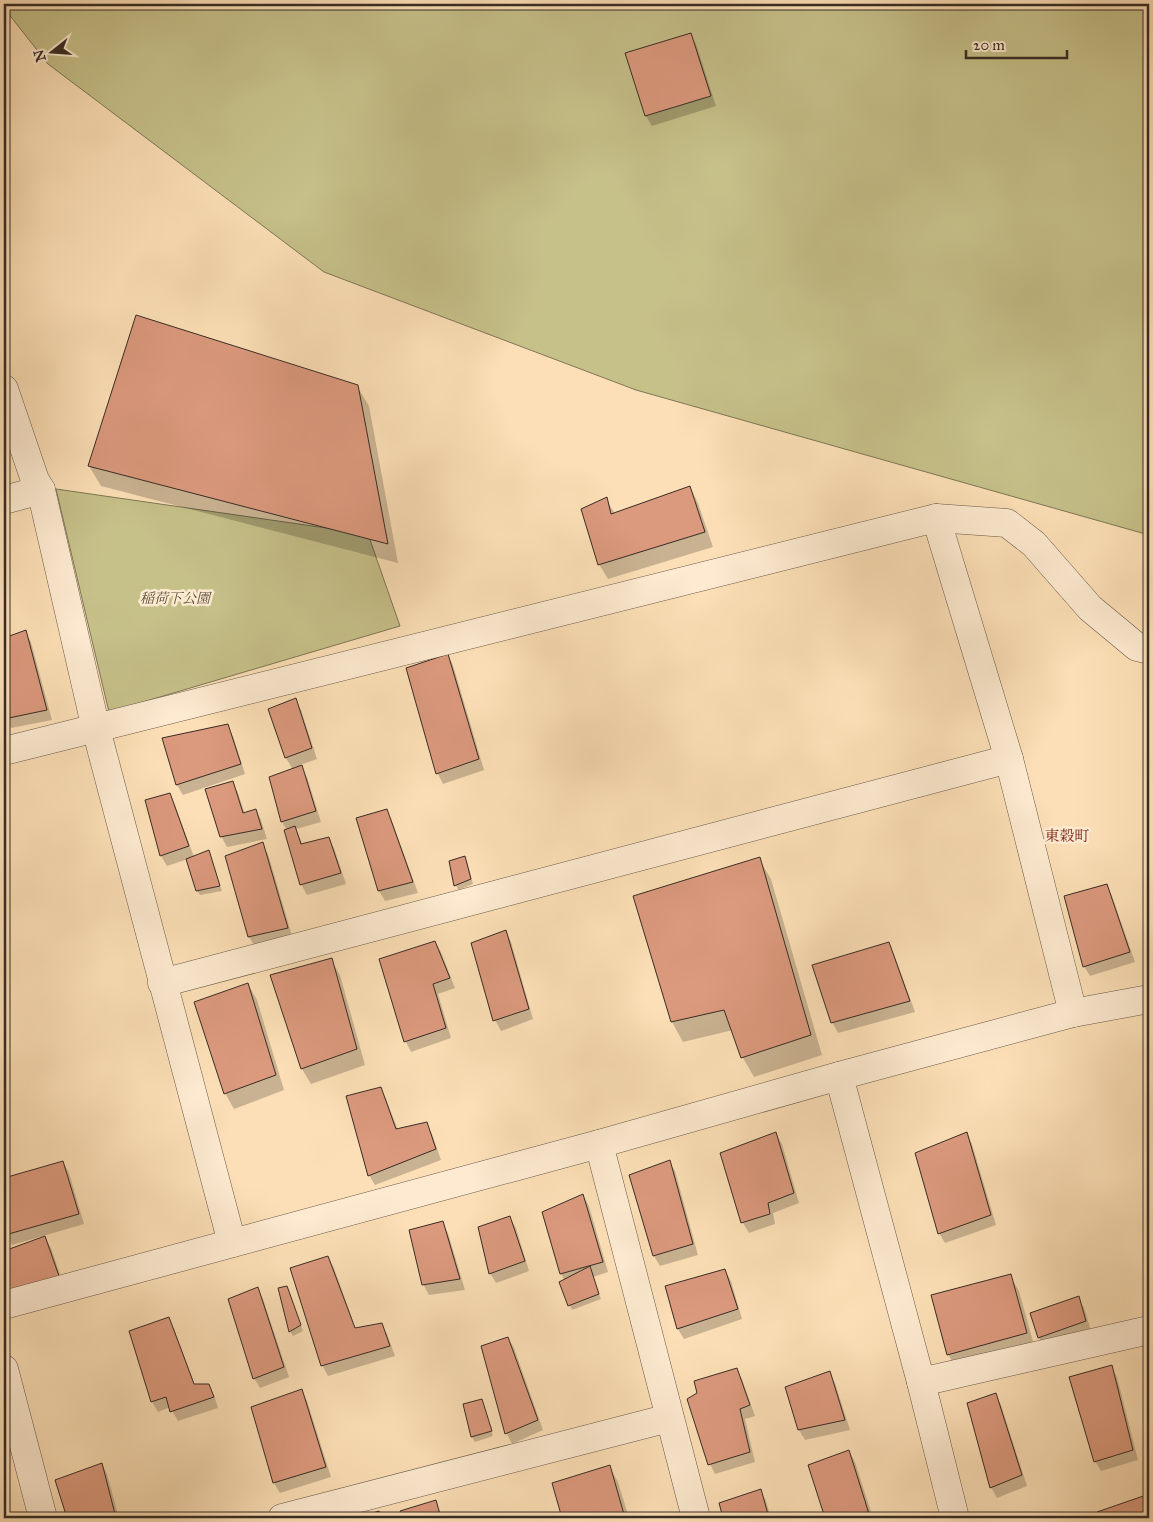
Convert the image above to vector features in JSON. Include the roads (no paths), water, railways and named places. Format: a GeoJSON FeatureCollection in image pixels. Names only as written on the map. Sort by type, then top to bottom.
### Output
{"type":"FeatureCollection","features":[{"type":"Feature","properties":{"kind":"street"},"geometry":{"type":"LineString","coordinates":[[4,389],[35,480],[41,490],[96,730],[232,1243]]}},
{"type":"Feature","properties":{"kind":"street"},"geometry":{"type":"LineString","coordinates":[[4,500],[41,490]]}},
{"type":"Feature","properties":{"kind":"street"},"geometry":{"type":"LineString","coordinates":[[936,518],[1008,759],[1073,1013]]}},
{"type":"Feature","properties":{"kind":"street"},"geometry":{"type":"LineString","coordinates":[[4,752],[936,518],[1007,522],[1034,544],[1090,608],[1138,647],[1149,650]]}},
{"type":"Feature","properties":{"kind":"street"},"geometry":{"type":"LineString","coordinates":[[162,983],[1008,759]]}},
{"type":"Feature","properties":{"kind":"street"},"geometry":{"type":"LineString","coordinates":[[4,1305],[1073,1013],[1149,1000]]}},
{"type":"Feature","properties":{"kind":"street"},"geometry":{"type":"LineString","coordinates":[[839,1076],[956,1518]]}},
{"type":"Feature","properties":{"kind":"street"},"geometry":{"type":"LineString","coordinates":[[599,1144],[696,1518]]}},
{"type":"Feature","properties":{"kind":"street"},"geometry":{"type":"LineString","coordinates":[[921,1382],[1149,1330]]}},
{"type":"Feature","properties":{"kind":"street"},"geometry":{"type":"LineString","coordinates":[[4,1369],[43,1518]]}},
{"type":"Feature","properties":{"kind":"street"},"geometry":{"type":"LineString","coordinates":[[282,1518],[669,1418]]}},
{"type":"Feature","properties":{"kind":"district","name":"東穀町"},"geometry":{"type":"Point","coordinates":[1067,836]}},
{"type":"Feature","properties":{"kind":"park label","name":"稲荷下公園"},"geometry":{"type":"Point","coordinates":[175,598]}}]}
